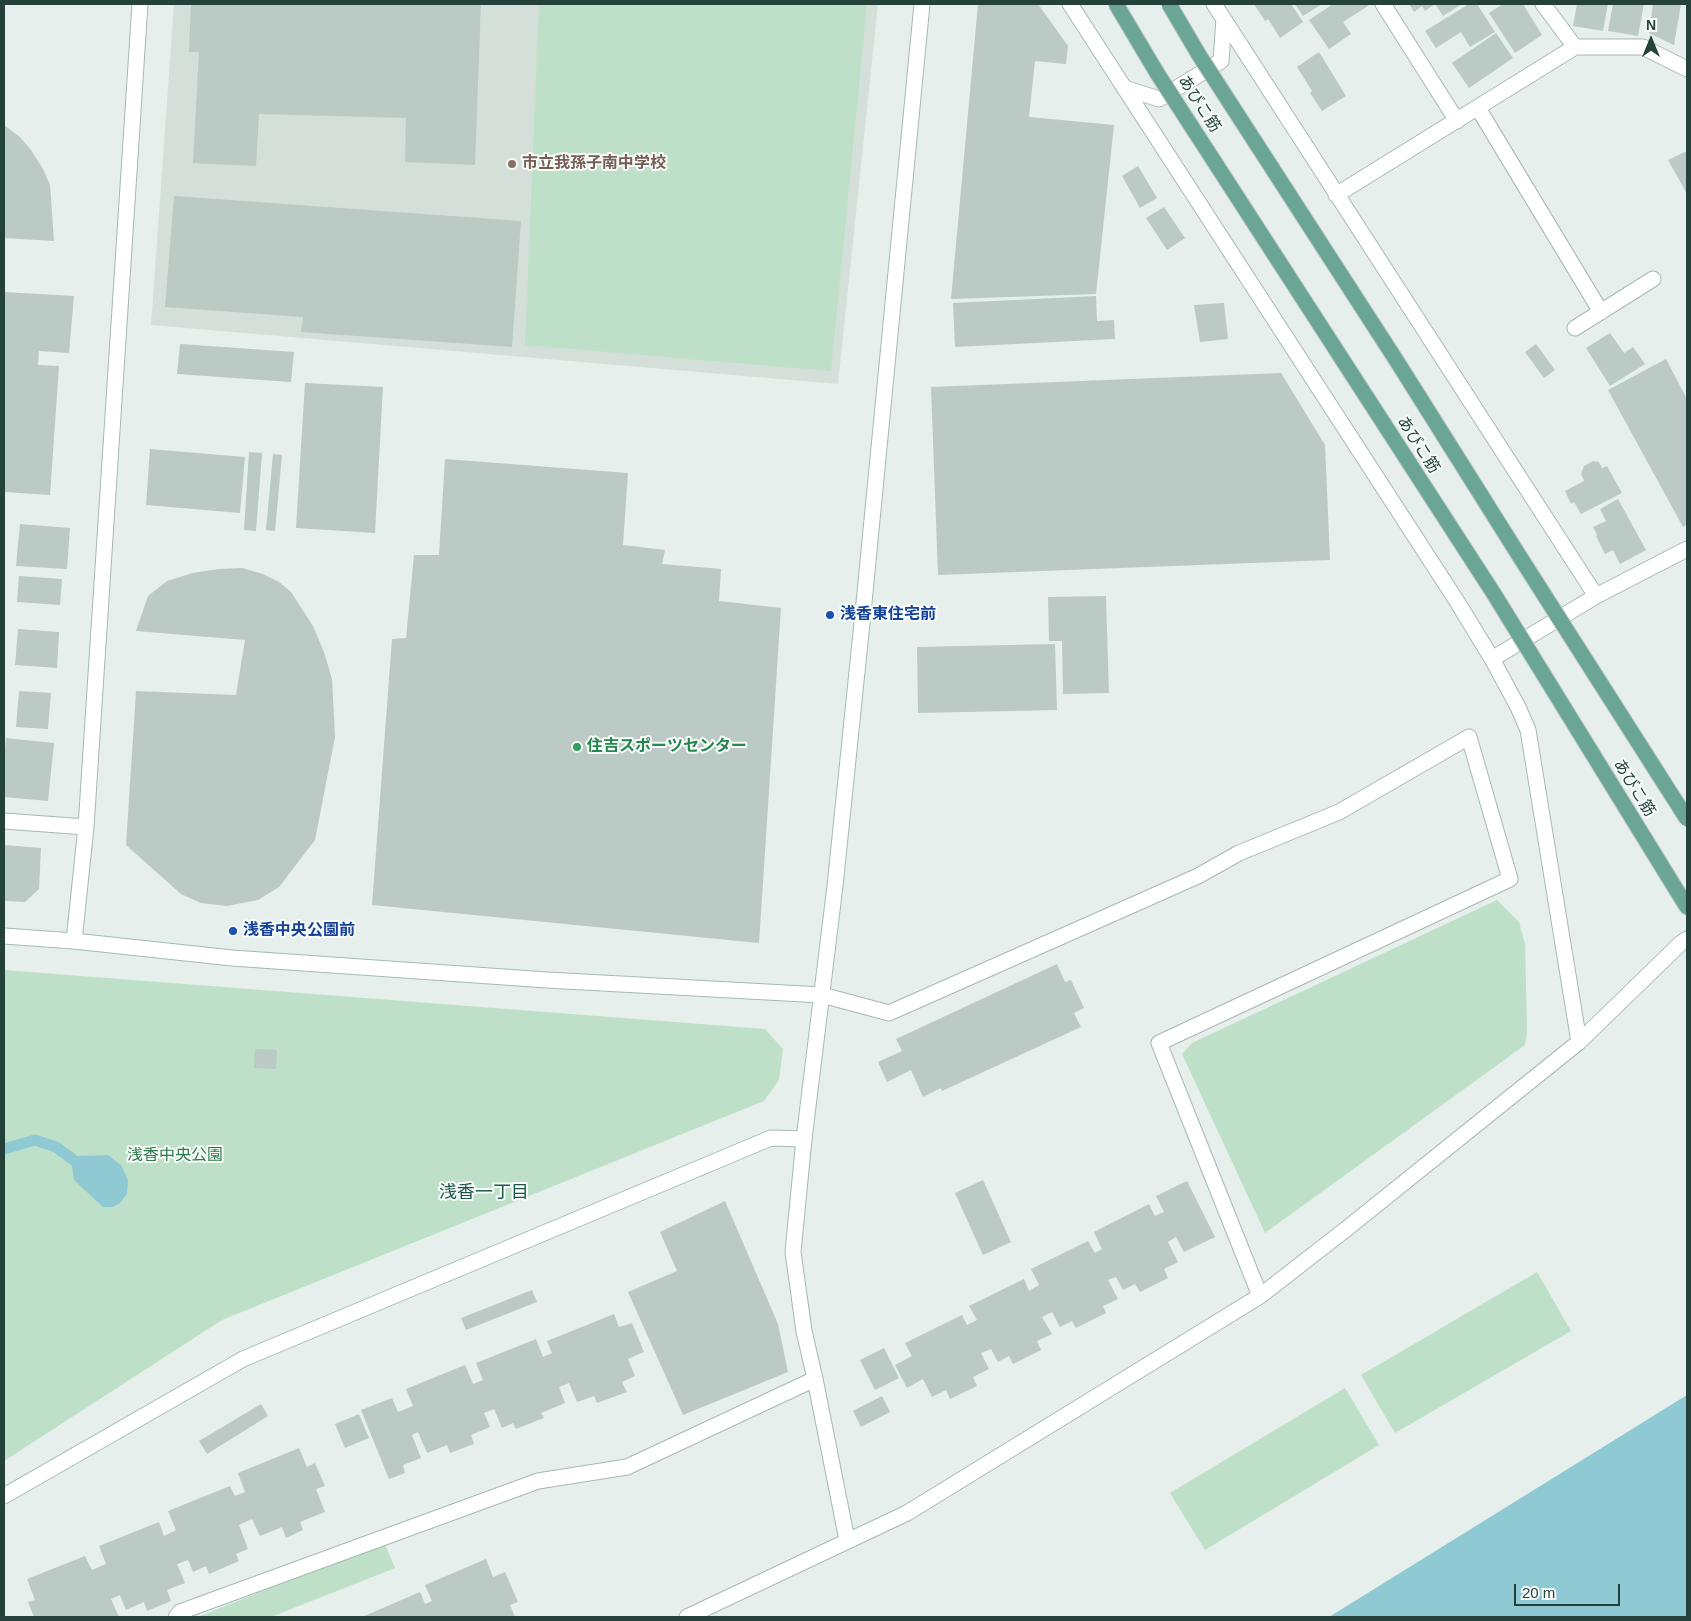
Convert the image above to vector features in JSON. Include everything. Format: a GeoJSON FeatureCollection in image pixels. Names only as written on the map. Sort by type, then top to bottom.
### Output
{"type":"FeatureCollection","features":[{"type":"Feature","properties":{"kind":"main road","name":"あびこ筋"},"geometry":{"type":"LineString","coordinates":[[1116,4],[1157,72],[1494,594],[1687,907]]}},
{"type":"Feature","properties":{"kind":"main road","name":"あびこ筋"},"geometry":{"type":"LineString","coordinates":[[1168,4],[1687,819]]}},
{"type":"Feature","properties":{"kind":"street"},"geometry":{"type":"LineString","coordinates":[[74,940],[86,827],[140,4]]}},
{"type":"Feature","properties":{"kind":"street"},"geometry":{"type":"LineString","coordinates":[[847,1540],[804,1331],[793,1252],[804,1139],[836,876],[922,4]]}},
{"type":"Feature","properties":{"kind":"street"},"geometry":{"type":"LineString","coordinates":[[1070,4],[1458,603],[1492,659],[1528,730],[1579,1042]]}},
{"type":"Feature","properties":{"kind":"street"},"geometry":{"type":"LineString","coordinates":[[1214,4],[1596,596]]}},
{"type":"Feature","properties":{"kind":"street"},"geometry":{"type":"LineString","coordinates":[[1383,4],[1456,121]]}},
{"type":"Feature","properties":{"kind":"street"},"geometry":{"type":"LineString","coordinates":[[1543,4],[1575,46]]}},
{"type":"Feature","properties":{"kind":"street"},"geometry":{"type":"LineString","coordinates":[[1124,88],[1159,99],[1221,61],[1224,19]]}},
{"type":"Feature","properties":{"kind":"street"},"geometry":{"type":"LineString","coordinates":[[1336,195],[1575,46],[1643,46],[1687,69]]}},
{"type":"Feature","properties":{"kind":"street"},"geometry":{"type":"LineString","coordinates":[[1478,108],[1601,312]]}},
{"type":"Feature","properties":{"kind":"street"},"geometry":{"type":"LineString","coordinates":[[1575,328],[1653,279]]}},
{"type":"Feature","properties":{"kind":"street"},"geometry":{"type":"LineString","coordinates":[[1492,659],[1596,596],[1687,549]]}},
{"type":"Feature","properties":{"kind":"street"},"geometry":{"type":"LineString","coordinates":[[4,936],[74,940],[242,958],[547,980],[822,995],[889,1013],[1198,876],[1239,853],[1339,812],[1469,737],[1510,879],[1159,1043],[1260,1296]]}},
{"type":"Feature","properties":{"kind":"street"},"geometry":{"type":"LineString","coordinates":[[4,821],[86,827]]}},
{"type":"Feature","properties":{"kind":"street"},"geometry":{"type":"LineString","coordinates":[[687,1617],[907,1513],[1260,1296],[1579,1042],[1687,939]]}},
{"type":"Feature","properties":{"kind":"street"},"geometry":{"type":"LineString","coordinates":[[4,1496],[243,1359],[771,1138],[804,1139]]}},
{"type":"Feature","properties":{"kind":"street"},"geometry":{"type":"LineString","coordinates":[[176,1617],[180,1612],[538,1481],[627,1467],[815,1379]]}},
{"type":"Feature","properties":{"kind":"shaded area","name":"市立我孫子南中学校"},"geometry":{"type":"Polygon","coordinates":[[[174,4],[878,4],[838,384],[151,325],[174,4]]]}},
{"type":"Feature","properties":{"kind":"green space"},"geometry":{"type":"Polygon","coordinates":[[[539,4],[867,4],[831,371],[525,345],[539,4]]]}},
{"type":"Feature","properties":{"kind":"green space"},"geometry":{"type":"Polygon","coordinates":[[[1497,900],[1519,922],[1525,944],[1527,1031],[1525,1045],[1265,1233],[1182,1054],[1192,1043],[1497,900]]]}},
{"type":"Feature","properties":{"kind":"green space","name":"浅香中央公園"},"geometry":{"type":"Polygon","coordinates":[[[4,970],[765,1029],[783,1049],[779,1080],[764,1101],[222,1320],[4,1461],[4,970]]]}},
{"type":"Feature","properties":{"kind":"green space"},"geometry":{"type":"Polygon","coordinates":[[[1537,1272],[1571,1331],[1395,1433],[1361,1375],[1537,1272]]]}},
{"type":"Feature","properties":{"kind":"green space"},"geometry":{"type":"Polygon","coordinates":[[[1345,1388],[1379,1445],[1205,1550],[1170,1493],[1345,1388]]]}},
{"type":"Feature","properties":{"kind":"green space"},"geometry":{"type":"Polygon","coordinates":[[[384,1542],[395,1568],[271,1617],[198,1617],[384,1542]]]}},
{"type":"Feature","properties":{"kind":"water"},"geometry":{"type":"Polygon","coordinates":[[[108,1155],[121,1165],[128,1180],[127,1194],[120,1203],[113,1207],[103,1207],[74,1180],[72,1167],[78,1156],[108,1155]]]}},
{"type":"Feature","properties":{"kind":"water"},"geometry":{"type":"Polygon","coordinates":[[[1687,1395],[1687,1617],[1329,1617],[1687,1395]]]}},
{"type":"Feature","properties":{"kind":"building"},"geometry":{"type":"Polygon","coordinates":[[[191,4],[481,4],[475,165],[405,162],[406,118],[259,114],[256,166],[193,163],[199,52],[189,52],[191,4]]]}},
{"type":"Feature","properties":{"kind":"building"},"geometry":{"type":"Polygon","coordinates":[[[978,4],[1038,4],[1068,46],[1066,64],[1035,61],[1029,117],[1114,125],[1096,294],[951,299],[978,4]]]}},
{"type":"Feature","properties":{"kind":"building"},"geometry":{"type":"Polygon","coordinates":[[[1254,4],[1291,4],[1303,22],[1280,38],[1268,19],[1265,21],[1254,4]]]}},
{"type":"Feature","properties":{"kind":"building"},"geometry":{"type":"Polygon","coordinates":[[[1295,4],[1322,4],[1303,16],[1295,4]]]}},
{"type":"Feature","properties":{"kind":"building"},"geometry":{"type":"Polygon","coordinates":[[[1333,4],[1367,4],[1368,6],[1343,22],[1351,34],[1329,49],[1309,20],[1333,4]]]}},
{"type":"Feature","properties":{"kind":"building"},"geometry":{"type":"Polygon","coordinates":[[[1409,4],[1435,4],[1425,11],[1422,6],[1414,12],[1409,4]]]}},
{"type":"Feature","properties":{"kind":"building"},"geometry":{"type":"Polygon","coordinates":[[[1435,4],[1462,4],[1443,16],[1435,4]]]}},
{"type":"Feature","properties":{"kind":"building"},"geometry":{"type":"Polygon","coordinates":[[[1469,4],[1477,4],[1495,32],[1470,47],[1461,32],[1436,48],[1425,31],[1469,4]]]}},
{"type":"Feature","properties":{"kind":"building"},"geometry":{"type":"Polygon","coordinates":[[[1503,4],[1523,4],[1542,35],[1515,53],[1489,13],[1503,4]]]}},
{"type":"Feature","properties":{"kind":"building"},"geometry":{"type":"Polygon","coordinates":[[[1577,4],[1608,4],[1603,31],[1573,26],[1577,4]]]}},
{"type":"Feature","properties":{"kind":"building"},"geometry":{"type":"Polygon","coordinates":[[[1613,4],[1644,4],[1638,36],[1608,31],[1613,4]]]}},
{"type":"Feature","properties":{"kind":"building"},"geometry":{"type":"Polygon","coordinates":[[[1653,4],[1681,4],[1674,45],[1649,33],[1653,4]]]}},
{"type":"Feature","properties":{"kind":"building"},"geometry":{"type":"Polygon","coordinates":[[[1496,33],[1513,58],[1469,88],[1452,63],[1496,33]]]}},
{"type":"Feature","properties":{"kind":"building"},"geometry":{"type":"Polygon","coordinates":[[[1319,52],[1346,96],[1322,111],[1310,93],[1312,91],[1297,67],[1319,52]]]}},
{"type":"Feature","properties":{"kind":"building"},"geometry":{"type":"Polygon","coordinates":[[[4,125],[20,137],[31,150],[50,185],[54,241],[4,238],[4,125]]]}},
{"type":"Feature","properties":{"kind":"building"},"geometry":{"type":"Polygon","coordinates":[[[1687,151],[1687,192],[1686,192],[1668,160],[1687,151]]]}},
{"type":"Feature","properties":{"kind":"building"},"geometry":{"type":"Polygon","coordinates":[[[1138,166],[1157,198],[1140,208],[1122,176],[1138,166]]]}},
{"type":"Feature","properties":{"kind":"building"},"geometry":{"type":"Polygon","coordinates":[[[174,196],[521,221],[512,347],[301,332],[303,317],[165,307],[174,196]]]}},
{"type":"Feature","properties":{"kind":"building"},"geometry":{"type":"Polygon","coordinates":[[[1164,207],[1185,238],[1167,250],[1146,218],[1164,207]]]}},
{"type":"Feature","properties":{"kind":"building"},"geometry":{"type":"Polygon","coordinates":[[[4,292],[74,296],[69,353],[39,351],[38,365],[59,366],[50,495],[4,492],[4,292]]]}},
{"type":"Feature","properties":{"kind":"building"},"geometry":{"type":"Polygon","coordinates":[[[1096,296],[1097,321],[1114,320],[1115,339],[955,347],[953,303],[1096,296]]]}},
{"type":"Feature","properties":{"kind":"building"},"geometry":{"type":"Polygon","coordinates":[[[1224,303],[1228,339],[1200,342],[1194,305],[1224,303]]]}},
{"type":"Feature","properties":{"kind":"building"},"geometry":{"type":"Polygon","coordinates":[[[1610,333],[1624,353],[1633,347],[1645,364],[1610,386],[1586,348],[1610,333]]]}},
{"type":"Feature","properties":{"kind":"building"},"geometry":{"type":"Polygon","coordinates":[[[180,344],[294,352],[291,382],[177,374],[180,344]]]}},
{"type":"Feature","properties":{"kind":"building"},"geometry":{"type":"Polygon","coordinates":[[[1536,344],[1555,370],[1544,378],[1525,352],[1536,344]]]}},
{"type":"Feature","properties":{"kind":"building"},"geometry":{"type":"Polygon","coordinates":[[[1666,359],[1687,399],[1687,524],[1683,527],[1608,390],[1666,359]]]}},
{"type":"Feature","properties":{"kind":"building"},"geometry":{"type":"Polygon","coordinates":[[[1281,373],[1325,445],[1330,560],[938,575],[931,387],[1281,373]]]}},
{"type":"Feature","properties":{"kind":"building"},"geometry":{"type":"Polygon","coordinates":[[[305,383],[383,387],[375,533],[296,528],[305,383]]]}},
{"type":"Feature","properties":{"kind":"building"},"geometry":{"type":"Polygon","coordinates":[[[150,449],[245,457],[240,513],[146,505],[150,449]]]}},
{"type":"Feature","properties":{"kind":"building"},"geometry":{"type":"Polygon","coordinates":[[[249,452],[262,453],[256,531],[244,530],[249,452]]]}},
{"type":"Feature","properties":{"kind":"building"},"geometry":{"type":"Polygon","coordinates":[[[273,454],[282,455],[275,531],[266,530],[273,454]]]}},
{"type":"Feature","properties":{"kind":"building"},"geometry":{"type":"Polygon","coordinates":[[[445,459],[628,473],[623,545],[665,550],[662,564],[721,569],[719,601],[781,608],[759,943],[372,905],[392,639],[406,638],[414,555],[439,555],[445,459]]]}},
{"type":"Feature","properties":{"kind":"building"},"geometry":{"type":"Polygon","coordinates":[[[1593,461],[1599,462],[1602,468],[1607,466],[1622,493],[1581,514],[1574,502],[1571,504],[1565,491],[1584,481],[1581,474],[1584,466],[1593,461]]]}},
{"type":"Feature","properties":{"kind":"building"},"geometry":{"type":"Polygon","coordinates":[[[1618,499],[1646,550],[1620,564],[1613,550],[1605,554],[1593,527],[1606,521],[1600,509],[1618,499]]]}},
{"type":"Feature","properties":{"kind":"building"},"geometry":{"type":"Polygon","coordinates":[[[20,524],[70,528],[67,569],[16,566],[20,524]]]}},
{"type":"Feature","properties":{"kind":"building"},"geometry":{"type":"Polygon","coordinates":[[[242,568],[263,574],[279,582],[291,592],[313,626],[324,652],[332,679],[335,737],[315,840],[279,887],[258,900],[227,906],[201,903],[181,894],[126,845],[136,691],[236,695],[245,640],[136,631],[148,596],[167,581],[193,573],[242,568]]]}},
{"type":"Feature","properties":{"kind":"building"},"geometry":{"type":"Polygon","coordinates":[[[19,576],[62,579],[60,605],[17,602],[19,576]]]}},
{"type":"Feature","properties":{"kind":"building"},"geometry":{"type":"Polygon","coordinates":[[[1106,596],[1109,693],[1063,694],[1062,641],[1049,641],[1048,597],[1106,596]]]}},
{"type":"Feature","properties":{"kind":"building"},"geometry":{"type":"Polygon","coordinates":[[[18,629],[59,632],[57,668],[15,665],[18,629]]]}},
{"type":"Feature","properties":{"kind":"building"},"geometry":{"type":"Polygon","coordinates":[[[1055,644],[1057,710],[918,713],[917,647],[1055,644]]]}},
{"type":"Feature","properties":{"kind":"building"},"geometry":{"type":"Polygon","coordinates":[[[19,691],[51,693],[48,729],[16,727],[19,691]]]}},
{"type":"Feature","properties":{"kind":"building"},"geometry":{"type":"Polygon","coordinates":[[[6,738],[54,743],[48,801],[4,797],[6,738]]]}},
{"type":"Feature","properties":{"kind":"building"},"geometry":{"type":"Polygon","coordinates":[[[4,845],[41,848],[39,889],[25,902],[4,901],[4,845]]]}},
{"type":"Feature","properties":{"kind":"building"},"geometry":{"type":"Polygon","coordinates":[[[1057,964],[1065,982],[1071,980],[1084,1008],[1074,1013],[1081,1027],[942,1091],[941,1088],[923,1097],[911,1070],[887,1082],[878,1062],[902,1051],[896,1039],[1057,964]]]}},
{"type":"Feature","properties":{"kind":"building"},"geometry":{"type":"Polygon","coordinates":[[[255,1049],[277,1050],[276,1069],[254,1068],[255,1049]]]}},
{"type":"Feature","properties":{"kind":"building"},"geometry":{"type":"Polygon","coordinates":[[[983,1180],[1011,1242],[983,1255],[955,1193],[983,1180]]]}},
{"type":"Feature","properties":{"kind":"building"},"geometry":{"type":"Polygon","coordinates":[[[1187,1181],[1215,1237],[1184,1252],[1176,1237],[1168,1242],[1178,1262],[1164,1269],[1168,1278],[1140,1292],[1135,1284],[1123,1290],[1116,1277],[1108,1280],[1118,1299],[1103,1306],[1106,1313],[1076,1328],[1072,1321],[1060,1327],[1052,1312],[1042,1317],[1052,1334],[1037,1341],[1041,1350],[1013,1364],[1009,1356],[998,1362],[991,1349],[981,1353],[989,1369],[973,1377],[977,1386],[950,1399],[946,1390],[932,1397],[923,1379],[907,1388],[895,1365],[912,1356],[905,1343],[962,1315],[967,1325],[977,1320],[969,1306],[1024,1279],[1029,1291],[1039,1285],[1031,1269],[1088,1241],[1095,1253],[1102,1249],[1094,1232],[1149,1204],[1155,1216],[1164,1212],[1156,1196],[1187,1181]]]}},
{"type":"Feature","properties":{"kind":"building"},"geometry":{"type":"Polygon","coordinates":[[[725,1201],[778,1324],[788,1372],[683,1415],[628,1292],[677,1271],[660,1232],[725,1201]]]}},
{"type":"Feature","properties":{"kind":"building"},"geometry":{"type":"Polygon","coordinates":[[[532,1290],[537,1302],[466,1330],[461,1318],[532,1290]]]}},
{"type":"Feature","properties":{"kind":"building"},"geometry":{"type":"Polygon","coordinates":[[[614,1314],[619,1327],[632,1323],[644,1352],[628,1359],[635,1376],[622,1382],[627,1392],[597,1403],[594,1396],[577,1402],[569,1383],[559,1387],[565,1403],[541,1413],[544,1418],[516,1429],[513,1423],[502,1428],[494,1409],[484,1413],[490,1427],[471,1435],[474,1444],[450,1453],[447,1445],[427,1453],[418,1432],[412,1435],[421,1458],[403,1465],[405,1473],[389,1479],[361,1410],[392,1398],[398,1412],[413,1406],[406,1389],[465,1365],[473,1384],[483,1380],[476,1363],[536,1339],[543,1357],[552,1353],[547,1341],[614,1314]]]}},
{"type":"Feature","properties":{"kind":"building"},"geometry":{"type":"Polygon","coordinates":[[[884,1348],[899,1378],[875,1390],[860,1360],[884,1348]]]}},
{"type":"Feature","properties":{"kind":"building"},"geometry":{"type":"Polygon","coordinates":[[[882,1396],[890,1412],[861,1427],[853,1411],[882,1396]]]}},
{"type":"Feature","properties":{"kind":"building"},"geometry":{"type":"Polygon","coordinates":[[[261,1404],[268,1416],[207,1454],[199,1441],[261,1404]]]}},
{"type":"Feature","properties":{"kind":"building"},"geometry":{"type":"Polygon","coordinates":[[[359,1414],[369,1438],[345,1448],[335,1424],[359,1414]]]}},
{"type":"Feature","properties":{"kind":"building"},"geometry":{"type":"Polygon","coordinates":[[[299,1448],[307,1467],[315,1463],[325,1486],[316,1489],[325,1512],[300,1522],[303,1530],[286,1538],[282,1527],[260,1536],[252,1519],[239,1525],[248,1549],[236,1554],[239,1561],[209,1574],[206,1566],[193,1572],[188,1560],[177,1564],[185,1583],[167,1590],[171,1601],[147,1611],[144,1602],[126,1610],[120,1595],[111,1599],[119,1617],[34,1617],[28,1602],[35,1600],[27,1579],[85,1556],[92,1570],[106,1564],[99,1546],[159,1522],[164,1536],[176,1530],[168,1511],[230,1486],[235,1496],[245,1492],[238,1473],[299,1448]]]}},
{"type":"Feature","properties":{"kind":"building"},"geometry":{"type":"Polygon","coordinates":[[[486,1559],[493,1577],[505,1572],[518,1602],[510,1605],[515,1617],[362,1617],[420,1592],[425,1604],[432,1601],[425,1585],[486,1559]]]}},
{"type":"Feature","properties":{"kind":"waterway"},"geometry":{"type":"LineString","coordinates":[[4,1149],[35,1140],[56,1147],[75,1161]]}},
{"type":"Feature","properties":{"kind":"place","name":"市立我孫子南中学校"},"geometry":{"type":"Point","coordinates":[512,164]}},
{"type":"Feature","properties":{"kind":"place","name":"浅香東住宅前"},"geometry":{"type":"Point","coordinates":[830,615]}},
{"type":"Feature","properties":{"kind":"place","name":"住吉スポーツセンター"},"geometry":{"type":"Point","coordinates":[577,747]}},
{"type":"Feature","properties":{"kind":"place","name":"浅香中央公園前"},"geometry":{"type":"Point","coordinates":[233,931]}},
{"type":"Feature","properties":{"kind":"district","name":"浅香一丁目"},"geometry":{"type":"Point","coordinates":[484,1193]}}]}
